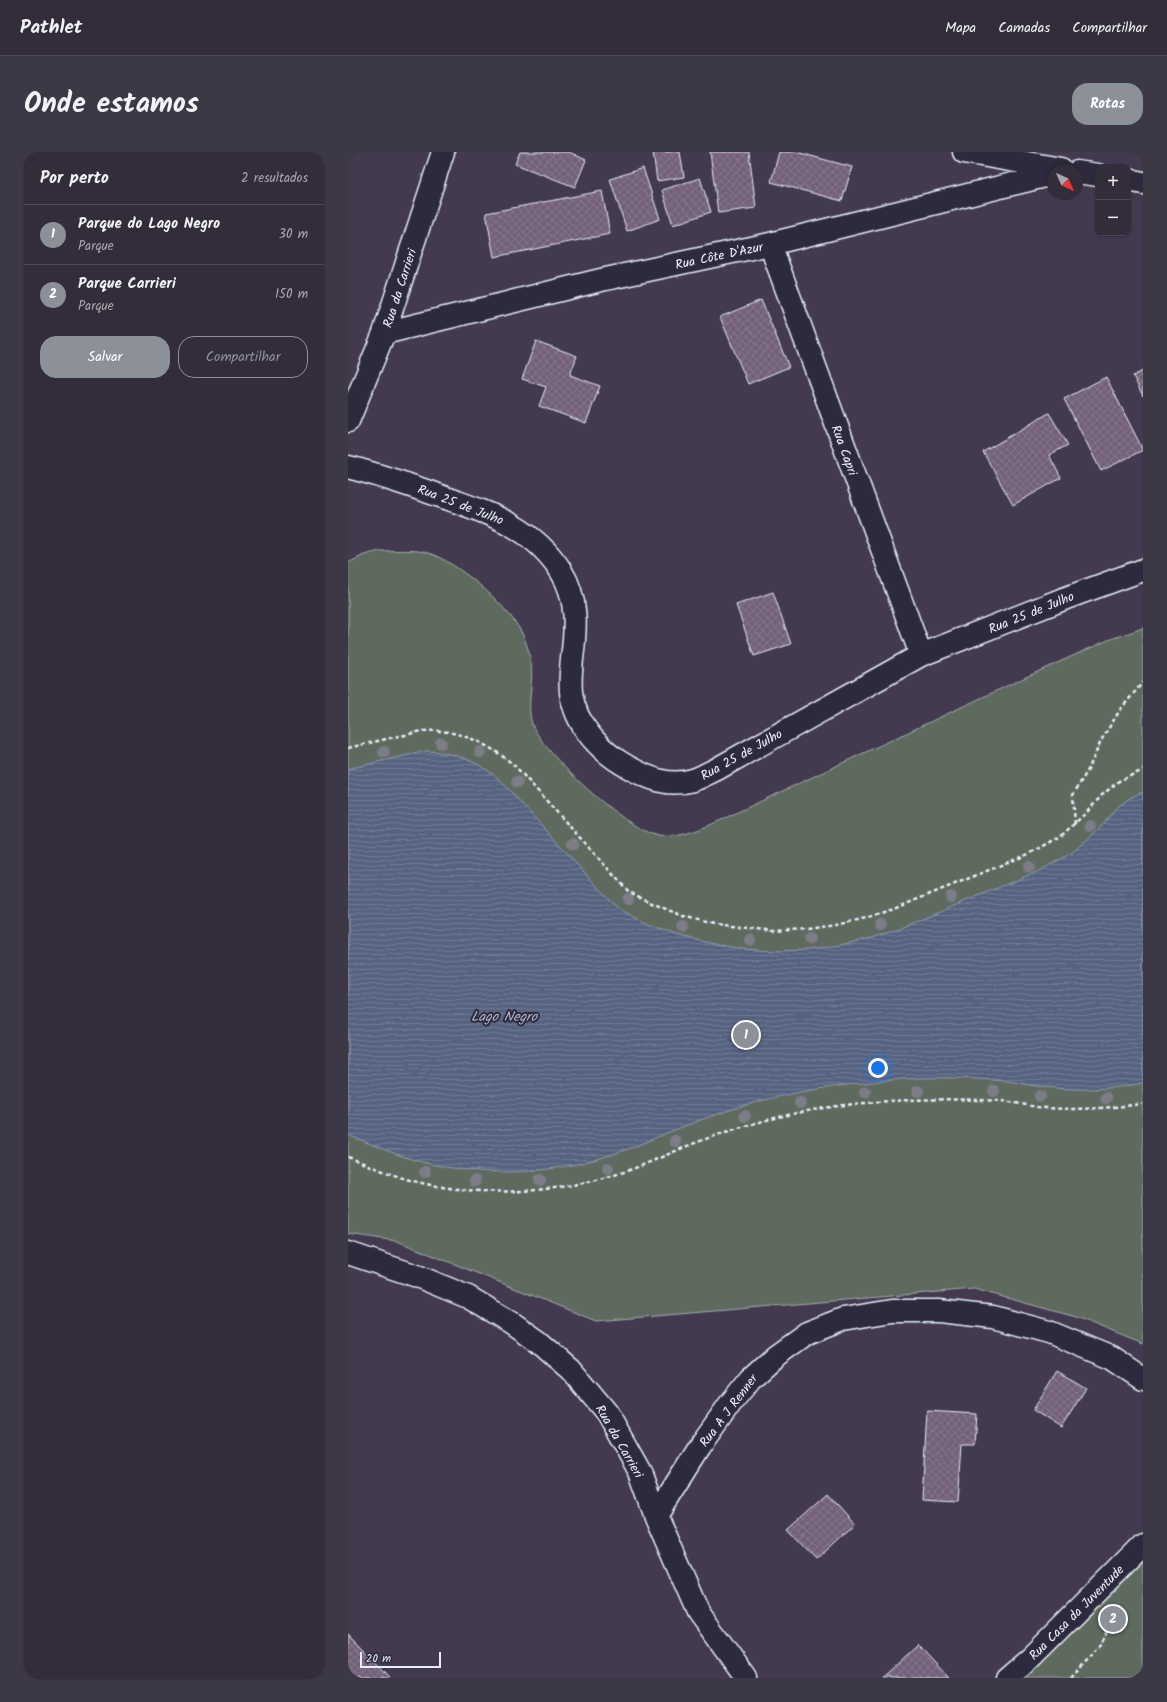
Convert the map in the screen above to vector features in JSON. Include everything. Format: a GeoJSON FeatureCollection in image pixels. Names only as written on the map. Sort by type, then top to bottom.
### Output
{"type":"FeatureCollection","features":[{"type":"Feature","properties":{"kind":"street","name":"Rua da Carrieri"},"geometry":{"type":"LineString","coordinates":[[348,421],[384,333],[443,152]]}},
{"type":"Feature","properties":{"kind":"street"},"geometry":{"type":"LineString","coordinates":[[964,152],[1047,167]]}},
{"type":"Feature","properties":{"kind":"street"},"geometry":{"type":"LineString","coordinates":[[1083,173],[1095,175]]}},
{"type":"Feature","properties":{"kind":"street","name":"Rua Côte D'Azur"},"geometry":{"type":"LineString","coordinates":[[384,333],[601,280],[770,244],[1047,175]]}},
{"type":"Feature","properties":{"kind":"street"},"geometry":{"type":"LineString","coordinates":[[1131,181],[1143,183]]}},
{"type":"Feature","properties":{"kind":"street","name":"Rua Capri"},"geometry":{"type":"LineString","coordinates":[[770,244],[921,655]]}},
{"type":"Feature","properties":{"kind":"street","name":"Rua 25 de Julho"},"geometry":{"type":"LineString","coordinates":[[348,467],[414,486],[473,506],[502,519],[527,534],[560,570],[573,598],[575,632],[571,692],[576,709],[590,737],[626,766],[649,779],[667,783],[693,780],[715,770],[921,655],[1066,598],[1143,570]]}},
{"type":"Feature","properties":{"kind":"street","name":"Rua da Carrieri"},"geometry":{"type":"LineString","coordinates":[[348,1253],[417,1276],[468,1296],[512,1323],[539,1342],[571,1370],[607,1413],[640,1472],[656,1516],[698,1612],[746,1678]]}},
{"type":"Feature","properties":{"kind":"street","name":"Rua A J Renner"},"geometry":{"type":"LineString","coordinates":[[656,1516],[700,1446],[751,1378],[775,1356],[807,1333],[843,1319],[892,1311],[931,1311],[993,1317],[1049,1332],[1112,1358],[1143,1379]]}},
{"type":"Feature","properties":{"kind":"street","name":"Rua Casa da Juventude"},"geometry":{"type":"LineString","coordinates":[[1007,1678],[1030,1658],[1143,1545]]}},
{"type":"Feature","properties":{"kind":"path"},"geometry":{"type":"LineString","coordinates":[[1075,825],[1073,795],[1088,770],[1102,739],[1120,710],[1143,682]]}},
{"type":"Feature","properties":{"kind":"path"},"geometry":{"type":"LineString","coordinates":[[348,748],[424,731],[441,732],[473,739],[504,756],[516,767],[629,892],[683,916],[713,924],[775,931],[836,925],[866,918],[896,908],[1031,853],[1061,836],[1075,825],[1102,795],[1119,781],[1143,770]]}},
{"type":"Feature","properties":{"kind":"path"},"geometry":{"type":"LineString","coordinates":[[348,1157],[380,1170],[417,1182],[454,1189],[494,1192],[534,1191],[574,1186],[612,1176],[696,1143],[744,1127],[793,1114],[842,1105],[896,1100],[950,1098],[1004,1101],[1037,1107],[1072,1109],[1108,1108],[1143,1104]]}},
{"type":"Feature","properties":{"kind":"green space"},"geometry":{"type":"Polygon","coordinates":[[[380,551],[421,551],[434,555],[459,569],[497,601],[517,625],[524,637],[531,660],[532,671],[530,717],[539,737],[569,771],[608,806],[627,821],[645,831],[659,836],[678,835],[708,826],[1015,682],[1108,640],[1143,628],[1143,1344],[1076,1317],[974,1289],[596,1321],[397,1241],[348,1234],[348,563],[364,555],[380,551]]]}},
{"type":"Feature","properties":{"kind":"green space"},"geometry":{"type":"Polygon","coordinates":[[[1143,1561],[1143,1678],[1021,1678],[1143,1561]]]}},
{"type":"Feature","properties":{"kind":"water","name":"Lago Negro"},"geometry":{"type":"Polygon","coordinates":[[[425,751],[447,753],[467,759],[494,775],[617,908],[646,923],[677,935],[742,949],[774,951],[808,950],[872,938],[903,927],[1039,871],[1072,853],[1103,825],[1115,809],[1130,798],[1143,792],[1143,1083],[1117,1087],[1077,1089],[1051,1088],[1006,1081],[963,1078],[906,1079],[853,1084],[794,1093],[755,1102],[701,1120],[617,1153],[584,1162],[561,1167],[514,1172],[468,1170],[422,1162],[387,1151],[353,1137],[348,1134],[348,769],[425,751]]]}},
{"type":"Feature","properties":{"kind":"building"},"geometry":{"type":"Polygon","coordinates":[[[520,152],[569,152],[586,160],[575,187],[515,164],[520,152]]]}},
{"type":"Feature","properties":{"kind":"building"},"geometry":{"type":"Polygon","coordinates":[[[653,152],[680,152],[684,177],[657,181],[653,152]]]}},
{"type":"Feature","properties":{"kind":"building"},"geometry":{"type":"Polygon","coordinates":[[[710,152],[749,152],[756,208],[718,213],[710,152]]]}},
{"type":"Feature","properties":{"kind":"building"},"geometry":{"type":"Polygon","coordinates":[[[779,152],[796,152],[852,167],[842,201],[771,182],[779,152]]]}},
{"type":"Feature","properties":{"kind":"building"},"geometry":{"type":"Polygon","coordinates":[[[643,168],[660,219],[627,231],[610,179],[643,168]]]}},
{"type":"Feature","properties":{"kind":"building"},"geometry":{"type":"Polygon","coordinates":[[[700,178],[711,212],[673,225],[662,190],[700,178]]]}},
{"type":"Feature","properties":{"kind":"building"},"geometry":{"type":"Polygon","coordinates":[[[602,191],[610,234],[494,257],[486,213],[602,191]]]}},
{"type":"Feature","properties":{"kind":"building"},"geometry":{"type":"Polygon","coordinates":[[[761,300],[789,367],[748,384],[720,317],[761,300]]]}},
{"type":"Feature","properties":{"kind":"building"},"geometry":{"type":"Polygon","coordinates":[[[536,341],[577,356],[570,375],[600,386],[586,423],[539,406],[546,387],[522,379],[536,341]]]}},
{"type":"Feature","properties":{"kind":"building"},"geometry":{"type":"Polygon","coordinates":[[[1143,371],[1143,396],[1133,376],[1143,371]]]}},
{"type":"Feature","properties":{"kind":"building"},"geometry":{"type":"Polygon","coordinates":[[[1106,377],[1143,450],[1101,471],[1064,399],[1106,377]]]}},
{"type":"Feature","properties":{"kind":"building"},"geometry":{"type":"Polygon","coordinates":[[[1049,413],[1068,445],[1049,455],[1061,478],[1013,505],[983,452],[1049,413]]]}},
{"type":"Feature","properties":{"kind":"building"},"geometry":{"type":"Polygon","coordinates":[[[773,592],[791,644],[754,656],[736,605],[773,592]]]}},
{"type":"Feature","properties":{"kind":"building"},"geometry":{"type":"Polygon","coordinates":[[[1057,1371],[1086,1388],[1061,1428],[1033,1410],[1057,1371]]]}},
{"type":"Feature","properties":{"kind":"building"},"geometry":{"type":"Polygon","coordinates":[[[927,1411],[977,1414],[975,1444],[962,1444],[958,1502],[922,1500],[927,1411]]]}},
{"type":"Feature","properties":{"kind":"building"},"geometry":{"type":"Polygon","coordinates":[[[828,1494],[855,1524],[816,1560],[788,1530],[828,1494]]]}},
{"type":"Feature","properties":{"kind":"building"},"geometry":{"type":"Polygon","coordinates":[[[348,1634],[390,1677],[389,1678],[348,1678],[348,1634]]]}},
{"type":"Feature","properties":{"kind":"building"},"geometry":{"type":"Polygon","coordinates":[[[918,1645],[949,1678],[882,1678],[918,1645]]]}},
{"type":"Feature","properties":{"kind":"place","name":"Parque do Lago Negro"},"geometry":{"type":"Point","coordinates":[746,1035]}},
{"type":"Feature","properties":{"kind":"place","name":"Parque Carrieri"},"geometry":{"type":"Point","coordinates":[1113,1619]}}]}
